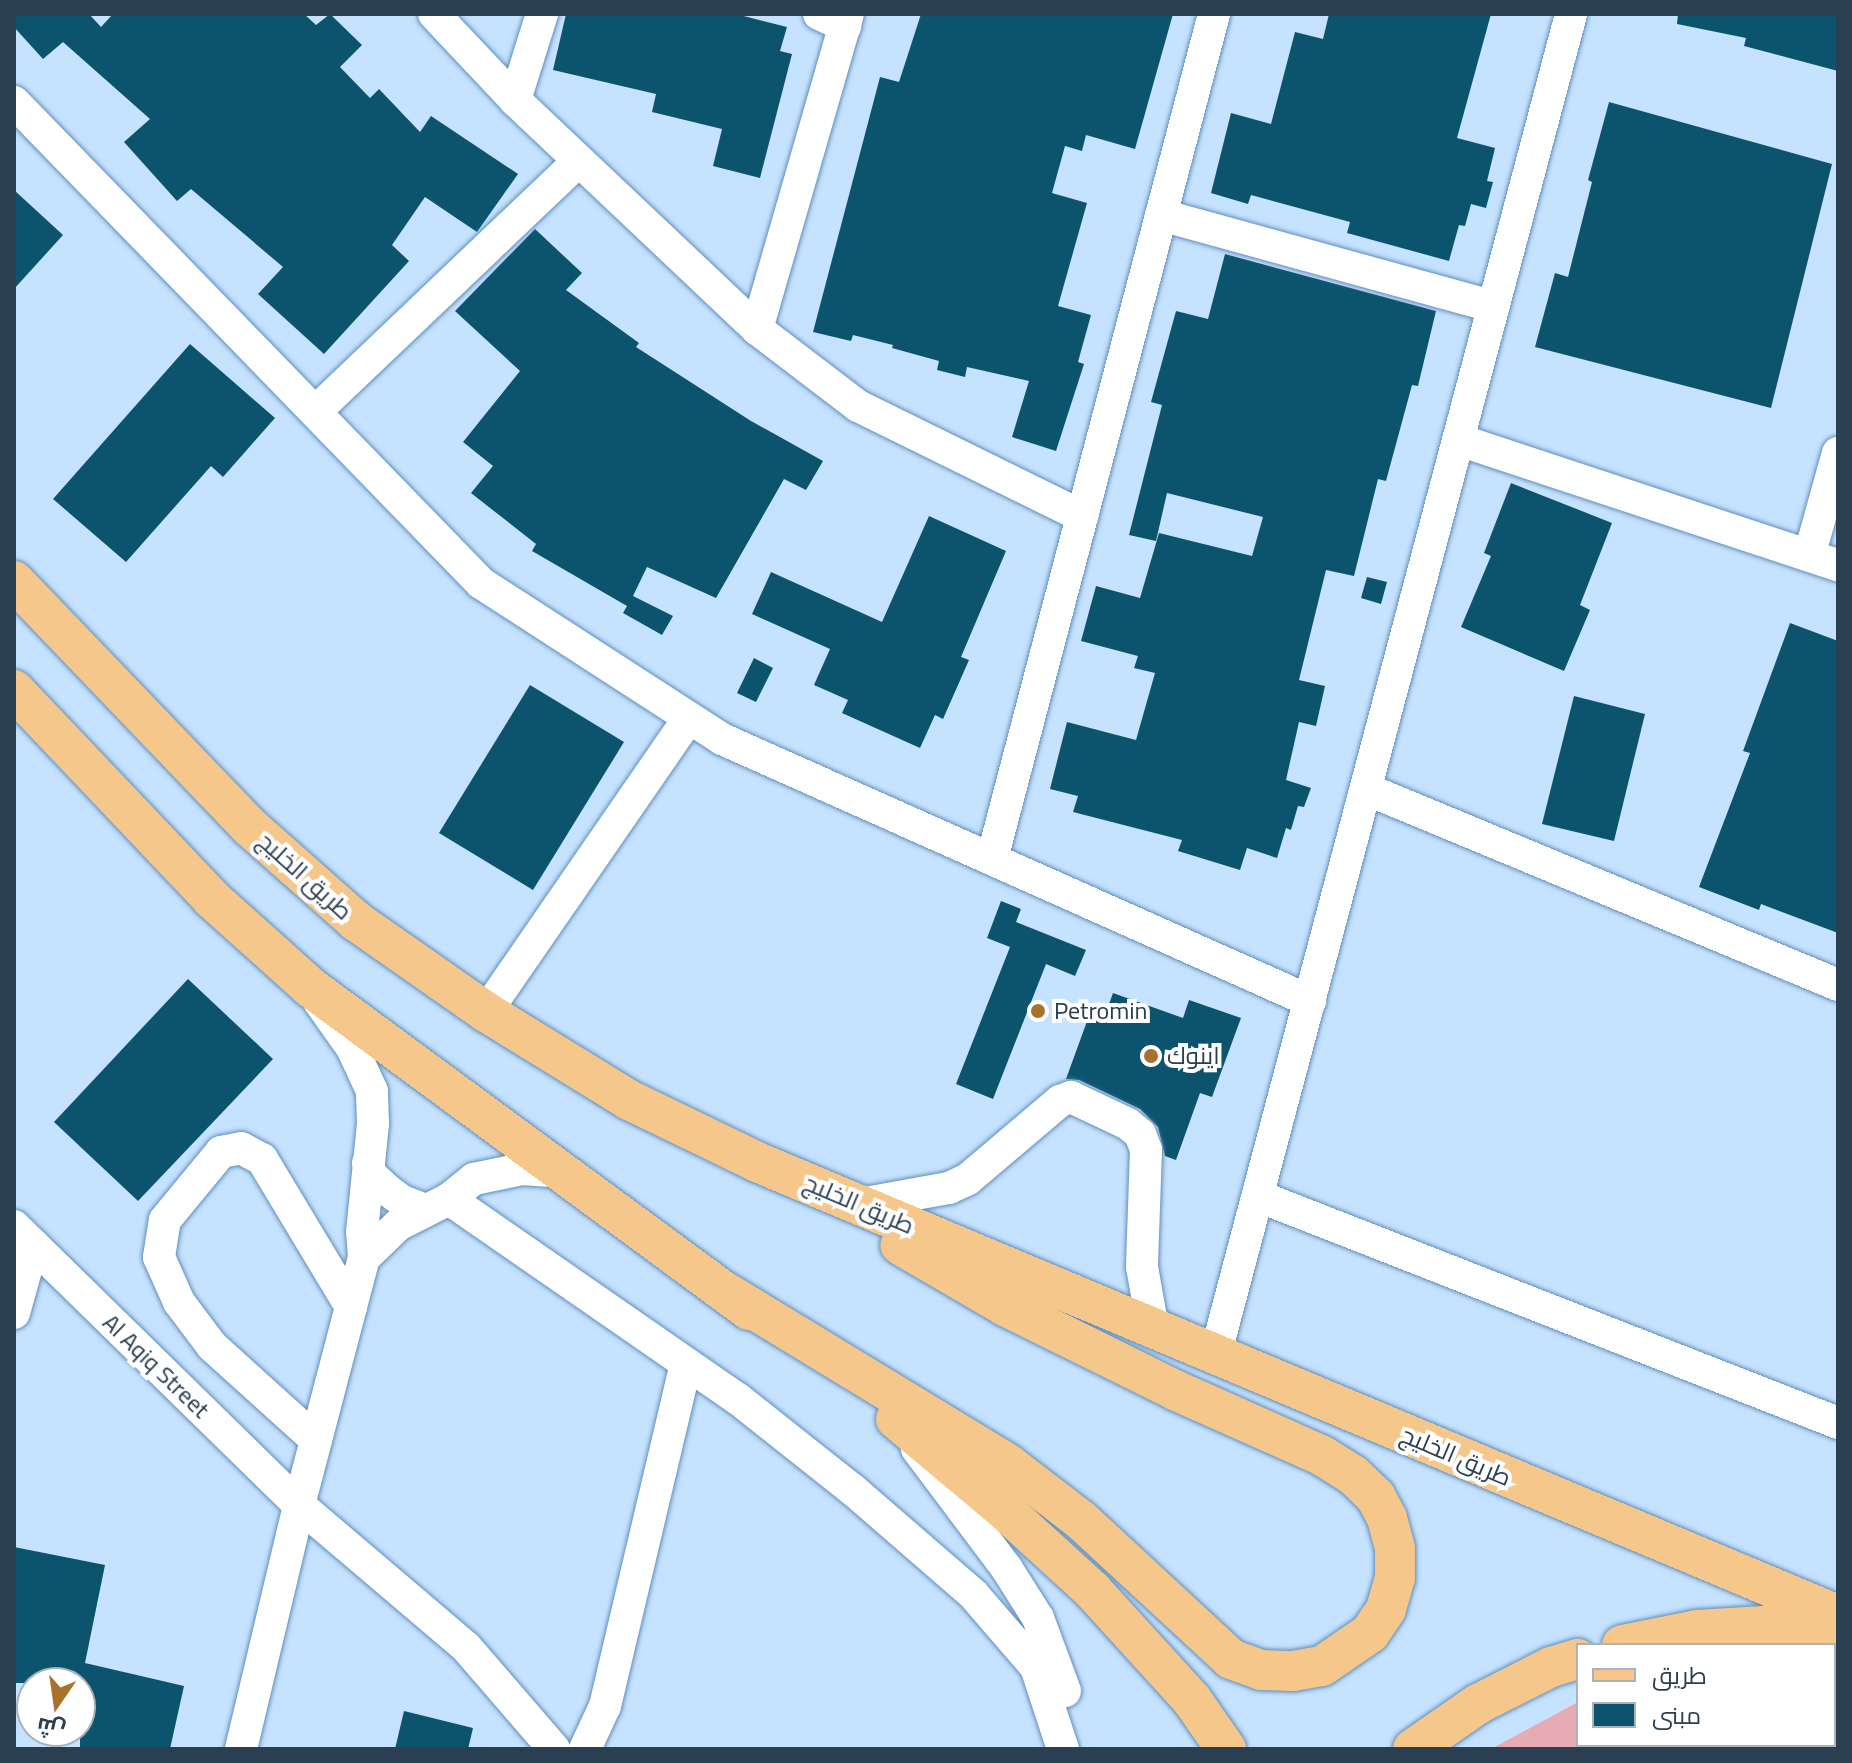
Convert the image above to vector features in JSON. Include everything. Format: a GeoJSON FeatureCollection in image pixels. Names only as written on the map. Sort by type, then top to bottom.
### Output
{"type":"FeatureCollection","features":[{"type":"Feature","properties":{"kind":"main road","name":"طريق الخليج"},"geometry":{"type":"LineString","coordinates":[[14,581],[250,827],[356,921],[486,1012],[629,1100],[757,1162],[1838,1615]]}},
{"type":"Feature","properties":{"kind":"main road"},"geometry":{"type":"LineString","coordinates":[[14,690],[212,899],[310,987],[891,1415],[999,1505],[1092,1590],[1192,1700],[1226,1749]]}},
{"type":"Feature","properties":{"kind":"main road"},"geometry":{"type":"LineString","coordinates":[[727,1293],[1008,1464],[1082,1521],[1231,1659],[1261,1670],[1293,1671],[1322,1666],[1370,1633],[1386,1609],[1395,1578],[1395,1548],[1387,1518],[1376,1497],[1353,1475],[1323,1456],[1175,1390],[1005,1306],[757,1162]]}},
{"type":"Feature","properties":{"kind":"main road"},"geometry":{"type":"LineString","coordinates":[[1632,1643],[1697,1630],[1763,1626],[1838,1633]]}},
{"type":"Feature","properties":{"kind":"main road"},"geometry":{"type":"LineString","coordinates":[[1413,1749],[1478,1704],[1551,1667],[1576,1660]]}},
{"type":"Feature","properties":{"kind":"street"},"geometry":{"type":"LineString","coordinates":[[434,14],[515,100],[757,329],[858,406],[1082,516]]}},
{"type":"Feature","properties":{"kind":"street"},"geometry":{"type":"LineString","coordinates":[[515,100],[542,14]]}},
{"type":"Feature","properties":{"kind":"street"},"geometry":{"type":"LineString","coordinates":[[992,859],[1214,14]]}},
{"type":"Feature","properties":{"kind":"street"},"geometry":{"type":"LineString","coordinates":[[1215,1356],[1571,14]]}},
{"type":"Feature","properties":{"kind":"street"},"geometry":{"type":"LineString","coordinates":[[757,329],[837,18]]}},
{"type":"Feature","properties":{"kind":"street"},"geometry":{"type":"LineString","coordinates":[[14,102],[481,583],[722,739],[1310,1001]]}},
{"type":"Feature","properties":{"kind":"street"},"geometry":{"type":"LineString","coordinates":[[315,412],[579,161]]}},
{"type":"Feature","properties":{"kind":"street"},"geometry":{"type":"LineString","coordinates":[[1161,215],[1494,307]]}},
{"type":"Feature","properties":{"kind":"street"},"geometry":{"type":"LineString","coordinates":[[1459,440],[1824,559],[1838,453]]}},
{"type":"Feature","properties":{"kind":"street"},"geometry":{"type":"LineString","coordinates":[[486,1012],[689,718]]}},
{"type":"Feature","properties":{"kind":"street"},"geometry":{"type":"LineString","coordinates":[[1366,789],[1838,985]]}},
{"type":"Feature","properties":{"kind":"street"},"geometry":{"type":"LineString","coordinates":[[241,1749],[299,1505],[364,1258],[362,1232],[372,1091],[352,1048],[310,987]]}},
{"type":"Feature","properties":{"kind":"street"},"geometry":{"type":"LineString","coordinates":[[860,1204],[949,1188],[968,1179],[1060,1101],[1071,1097],[1128,1124],[1140,1134],[1146,1150],[1142,1267],[1153,1329]]}},
{"type":"Feature","properties":{"kind":"street"},"geometry":{"type":"LineString","coordinates":[[316,1440],[212,1346],[179,1302],[159,1257],[165,1220],[221,1152],[241,1148],[262,1159],[351,1307]]}},
{"type":"Feature","properties":{"kind":"street"},"geometry":{"type":"LineString","coordinates":[[368,1163],[371,1175],[402,1201],[437,1204],[686,1364],[853,1490],[973,1594],[1036,1667],[1063,1749]]}},
{"type":"Feature","properties":{"kind":"street"},"geometry":{"type":"LineString","coordinates":[[364,1258],[398,1225],[474,1179],[522,1169],[561,1172]]}},
{"type":"Feature","properties":{"kind":"street"},"geometry":{"type":"LineString","coordinates":[[1258,1196],[1838,1423]]}},
{"type":"Feature","properties":{"kind":"street"},"geometry":{"type":"LineString","coordinates":[[14,1313],[23,1236]]}},
{"type":"Feature","properties":{"kind":"street","name":"Al Aqiq Street"},"geometry":{"type":"LineString","coordinates":[[23,1236],[299,1505],[466,1647],[554,1749]]}},
{"type":"Feature","properties":{"kind":"street"},"geometry":{"type":"LineString","coordinates":[[585,1749],[605,1706],[686,1364]]}},
{"type":"Feature","properties":{"kind":"street"},"geometry":{"type":"LineString","coordinates":[[891,1415],[1007,1569],[1038,1618],[1066,1692],[1077,1749]]}},
{"type":"Feature","properties":{"kind":"shaded area"},"geometry":{"type":"Polygon","coordinates":[[[1838,1682],[1838,1749],[1491,1749],[1576,1703],[1576,1747],[1836,1747],[1838,1682]]]}},
{"type":"Feature","properties":{"kind":"building"},"geometry":{"type":"Polygon","coordinates":[[[14,14],[89,14],[101,27],[113,14],[304,14],[316,25],[330,14],[362,45],[340,67],[370,98],[379,89],[420,132],[431,116],[518,174],[477,232],[425,197],[392,245],[409,261],[324,354],[258,294],[283,267],[191,189],[177,201],[124,142],[150,119],[63,42],[43,59],[14,27],[14,14]]]}},
{"type":"Feature","properties":{"kind":"building"},"geometry":{"type":"Polygon","coordinates":[[[566,14],[736,14],[787,27],[780,51],[792,54],[760,178],[713,166],[722,129],[652,112],[656,94],[553,70],[566,14]]]}},
{"type":"Feature","properties":{"kind":"building"},"geometry":{"type":"Polygon","coordinates":[[[921,14],[1173,14],[1135,149],[1086,135],[1082,151],[1065,146],[1052,193],[1087,203],[1058,306],[1091,315],[1078,362],[1084,364],[1056,451],[1012,437],[1029,381],[967,367],[965,377],[937,370],[939,361],[892,348],[893,345],[853,335],[851,341],[813,332],[880,77],[899,82],[921,14]]]}},
{"type":"Feature","properties":{"kind":"building"},"geometry":{"type":"Polygon","coordinates":[[[1329,14],[1491,14],[1457,138],[1495,148],[1487,181],[1493,182],[1486,208],[1471,204],[1465,226],[1459,225],[1449,261],[1347,233],[1350,222],[1251,195],[1248,204],[1211,193],[1231,113],[1271,124],[1295,32],[1323,39],[1329,14]]]}},
{"type":"Feature","properties":{"kind":"building"},"geometry":{"type":"Polygon","coordinates":[[[1678,14],[1838,14],[1838,71],[1744,46],[1746,38],[1677,24],[1678,14]]]}},
{"type":"Feature","properties":{"kind":"building"},"geometry":{"type":"Polygon","coordinates":[[[1609,102],[1832,164],[1771,408],[1535,347],[1555,273],[1568,277],[1592,182],[1588,180],[1609,102]]]}},
{"type":"Feature","properties":{"kind":"building"},"geometry":{"type":"Polygon","coordinates":[[[14,190],[63,235],[14,289],[14,190]]]}},
{"type":"Feature","properties":{"kind":"building"},"geometry":{"type":"Polygon","coordinates":[[[535,229],[582,273],[566,290],[639,343],[636,347],[751,421],[823,461],[806,490],[784,479],[716,598],[647,567],[633,596],[673,616],[662,635],[623,613],[627,606],[532,551],[536,544],[471,493],[493,466],[463,442],[520,371],[455,311],[535,229]]]}},
{"type":"Feature","properties":{"kind":"building"},"geometry":{"type":"Polygon","coordinates":[[[1225,254],[1436,311],[1418,386],[1412,385],[1386,481],[1378,479],[1354,576],[1326,570],[1299,680],[1325,686],[1316,726],[1299,722],[1286,780],[1311,788],[1304,807],[1298,806],[1291,830],[1286,828],[1277,858],[1247,848],[1240,870],[1178,851],[1182,840],[1073,812],[1078,796],[1050,789],[1067,722],[1136,740],[1155,673],[1134,668],[1138,656],[1081,641],[1096,586],[1140,598],[1159,533],[1252,556],[1263,517],[1167,493],[1156,541],[1129,535],[1162,405],[1151,402],[1176,311],[1208,319],[1225,254]]]}},
{"type":"Feature","properties":{"kind":"building"},"geometry":{"type":"Polygon","coordinates":[[[190,344],[275,418],[223,477],[211,466],[126,562],[53,499],[190,344]]]}},
{"type":"Feature","properties":{"kind":"building"},"geometry":{"type":"Polygon","coordinates":[[[1511,483],[1612,523],[1580,605],[1590,610],[1564,671],[1461,627],[1491,556],[1484,553],[1511,483]]]}},
{"type":"Feature","properties":{"kind":"building"},"geometry":{"type":"Polygon","coordinates":[[[929,516],[1006,551],[961,657],[969,660],[943,719],[935,715],[920,748],[842,713],[848,700],[814,685],[830,649],[752,614],[771,572],[882,622],[929,516]]]}},
{"type":"Feature","properties":{"kind":"building"},"geometry":{"type":"Polygon","coordinates":[[[1367,577],[1387,582],[1381,604],[1361,598],[1367,577]]]}},
{"type":"Feature","properties":{"kind":"building"},"geometry":{"type":"Polygon","coordinates":[[[1790,623],[1838,641],[1838,933],[1761,904],[1759,910],[1699,887],[1750,753],[1743,751],[1790,623]]]}},
{"type":"Feature","properties":{"kind":"building"},"geometry":{"type":"Polygon","coordinates":[[[754,658],[773,668],[756,702],[737,693],[754,658]]]}},
{"type":"Feature","properties":{"kind":"building"},"geometry":{"type":"Polygon","coordinates":[[[530,685],[624,742],[533,890],[439,833],[530,685]]]}},
{"type":"Feature","properties":{"kind":"building"},"geometry":{"type":"Polygon","coordinates":[[[1574,696],[1645,714],[1614,841],[1542,824],[1574,696]]]}},
{"type":"Feature","properties":{"kind":"building"},"geometry":{"type":"Polygon","coordinates":[[[1001,901],[1021,909],[1016,922],[1086,950],[1075,976],[1046,964],[993,1099],[956,1084],[1010,947],[987,938],[1001,901]]]}},
{"type":"Feature","properties":{"kind":"building"},"geometry":{"type":"Polygon","coordinates":[[[188,979],[273,1059],[138,1201],[54,1122],[188,979]]]}},
{"type":"Feature","properties":{"kind":"building","name":"اينوك"},"geometry":{"type":"Polygon","coordinates":[[[1113,993],[1183,1018],[1189,1000],[1241,1018],[1212,1097],[1200,1093],[1176,1160],[1165,1156],[1158,1127],[1140,1109],[1079,1080],[1066,1079],[1090,1013],[1104,1018],[1113,993]]]}},
{"type":"Feature","properties":{"kind":"building"},"geometry":{"type":"Polygon","coordinates":[[[14,1547],[105,1565],[85,1663],[184,1686],[170,1749],[80,1749],[96,1747],[96,1667],[16,1667],[14,1683],[14,1547]]]}},
{"type":"Feature","properties":{"kind":"building"},"geometry":{"type":"Polygon","coordinates":[[[404,1711],[473,1728],[468,1749],[395,1749],[404,1711]]]}},
{"type":"Feature","properties":{"kind":"place","name":"Petromin"},"geometry":{"type":"Point","coordinates":[1038,1011]}},
{"type":"Feature","properties":{"kind":"place","name":"اينوك"},"geometry":{"type":"Point","coordinates":[1151,1056]}}]}
